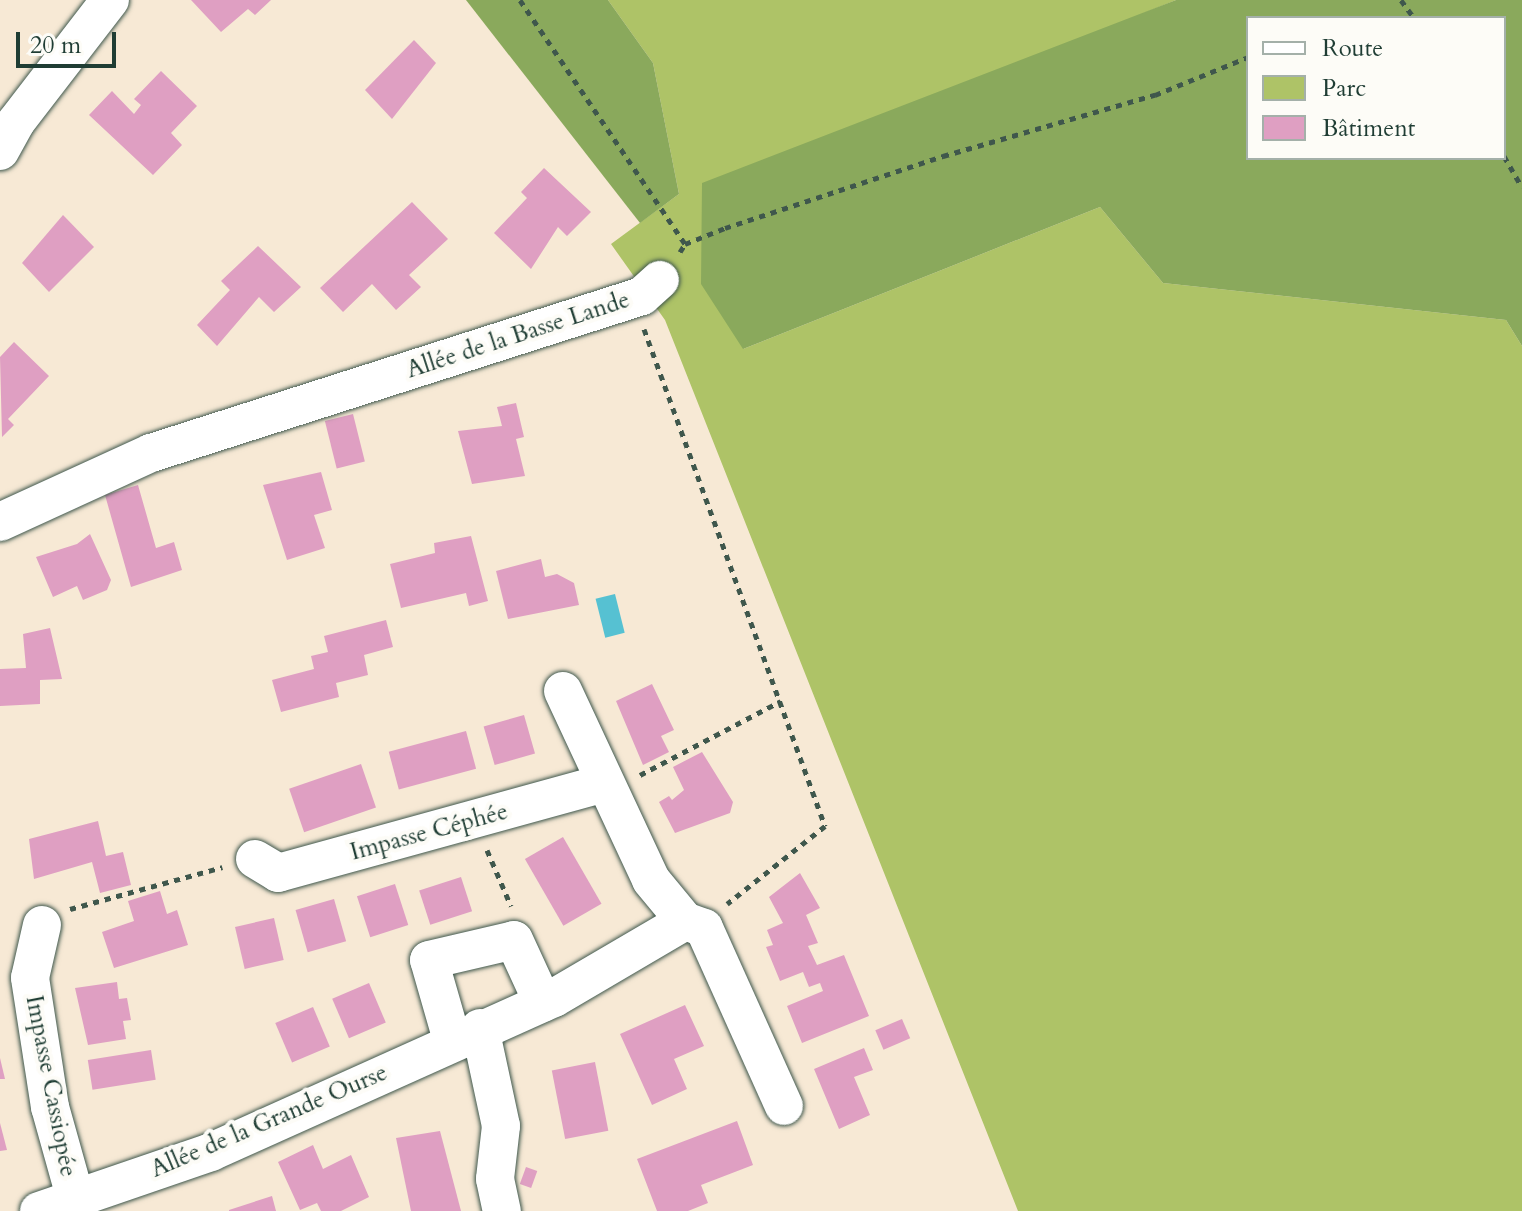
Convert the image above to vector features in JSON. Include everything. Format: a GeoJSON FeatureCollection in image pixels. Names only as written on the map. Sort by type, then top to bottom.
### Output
{"type":"FeatureCollection","features":[{"type":"Feature","properties":{"kind":"street"},"geometry":{"type":"LineString","coordinates":[[0,151],[16,122],[110,0]]}},
{"type":"Feature","properties":{"kind":"street","name":"Allée de la Basse Lande"},"geometry":{"type":"LineString","coordinates":[[0,522],[151,453],[646,290]]}},
{"type":"Feature","properties":{"kind":"street"},"geometry":{"type":"LineString","coordinates":[[563,691],[651,880],[695,924],[784,1106]]}},
{"type":"Feature","properties":{"kind":"street","name":"Impasse Céphée"},"geometry":{"type":"LineString","coordinates":[[255,859],[278,873],[605,783]]}},
{"type":"Feature","properties":{"kind":"street","name":"Allée de la Grande Ourse"},"geometry":{"type":"LineString","coordinates":[[39,1211],[211,1152],[466,1034],[543,1003],[695,924]]}},
{"type":"Feature","properties":{"kind":"street","name":"Impasse Cassiopée"},"geometry":{"type":"LineString","coordinates":[[42,925],[30,978],[50,1107],[76,1200]]}},
{"type":"Feature","properties":{"kind":"street"},"geometry":{"type":"LineString","coordinates":[[502,1211],[495,1179],[501,1126],[466,1034],[429,960],[514,940],[543,1003]]}},
{"type":"Feature","properties":{"kind":"path"},"geometry":{"type":"LineString","coordinates":[[520,0],[685,244],[943,156],[1155,95],[1246,58]]}},
{"type":"Feature","properties":{"kind":"path"},"geometry":{"type":"LineString","coordinates":[[1506,159],[1522,187]]}},
{"type":"Feature","properties":{"kind":"path","name":"Allée de la Basse Lande"},"geometry":{"type":"LineString","coordinates":[[646,290],[685,244]]}},
{"type":"Feature","properties":{"kind":"path"},"geometry":{"type":"LineString","coordinates":[[646,290],[825,826],[695,924]]}},
{"type":"Feature","properties":{"kind":"path"},"geometry":{"type":"LineString","coordinates":[[605,783],[621,785],[781,701]]}},
{"type":"Feature","properties":{"kind":"path"},"geometry":{"type":"LineString","coordinates":[[473,819],[519,923],[514,940]]}},
{"type":"Feature","properties":{"kind":"path"},"geometry":{"type":"LineString","coordinates":[[42,925],[67,910],[255,859]]}},
{"type":"Feature","properties":{"kind":"green space"},"geometry":{"type":"Polygon","coordinates":[[[466,0],[608,0],[653,63],[679,194],[640,223],[466,0]]]}},
{"type":"Feature","properties":{"kind":"green space"},"geometry":{"type":"Polygon","coordinates":[[[608,0],[1176,0],[1088,36],[743,349],[1100,207],[1163,283],[1506,320],[1522,346],[1522,1211],[1018,1211],[665,320],[611,244],[679,194],[653,63],[608,0]]]}},
{"type":"Feature","properties":{"kind":"green space"},"geometry":{"type":"Polygon","coordinates":[[[1176,0],[1522,0],[1522,346],[1506,320],[1163,283],[1100,207],[743,349],[701,284],[702,183],[1176,0]]]}},
{"type":"Feature","properties":{"kind":"water"},"geometry":{"type":"Polygon","coordinates":[[[615,594],[625,633],[605,638],[596,599],[615,594]]]}},
{"type":"Feature","properties":{"kind":"building"},"geometry":{"type":"Polygon","coordinates":[[[191,0],[271,0],[255,15],[248,9],[221,32],[191,0]]]}},
{"type":"Feature","properties":{"kind":"building"},"geometry":{"type":"Polygon","coordinates":[[[414,40],[436,63],[392,119],[365,90],[414,40]]]}},
{"type":"Feature","properties":{"kind":"building"},"geometry":{"type":"Polygon","coordinates":[[[161,71],[197,106],[171,133],[182,145],[153,175],[89,115],[112,91],[134,114],[141,105],[134,99],[161,71]]]}},
{"type":"Feature","properties":{"kind":"building"},"geometry":{"type":"Polygon","coordinates":[[[544,168],[591,212],[567,236],[558,227],[531,269],[494,233],[527,198],[521,192],[544,168]]]}},
{"type":"Feature","properties":{"kind":"building"},"geometry":{"type":"Polygon","coordinates":[[[412,202],[448,239],[409,275],[421,287],[396,310],[372,284],[343,312],[320,288],[412,202]]]}},
{"type":"Feature","properties":{"kind":"building"},"geometry":{"type":"Polygon","coordinates":[[[63,215],[94,247],[49,292],[22,263],[63,215]]]}},
{"type":"Feature","properties":{"kind":"building"},"geometry":{"type":"Polygon","coordinates":[[[258,246],[301,287],[274,312],[259,297],[217,346],[197,325],[230,290],[221,281],[258,246]]]}},
{"type":"Feature","properties":{"kind":"building"},"geometry":{"type":"Polygon","coordinates":[[[14,342],[49,376],[8,419],[14,425],[2,437],[0,357],[14,342]]]}},
{"type":"Feature","properties":{"kind":"building"},"geometry":{"type":"Polygon","coordinates":[[[516,403],[524,437],[516,439],[525,476],[472,484],[458,431],[502,426],[497,407],[516,403]]]}},
{"type":"Feature","properties":{"kind":"building"},"geometry":{"type":"Polygon","coordinates":[[[353,414],[365,462],[337,469],[325,421],[353,414]]]}},
{"type":"Feature","properties":{"kind":"building"},"geometry":{"type":"Polygon","coordinates":[[[321,472],[332,510],[314,515],[325,548],[287,560],[263,485],[321,472]]]}},
{"type":"Feature","properties":{"kind":"building"},"geometry":{"type":"Polygon","coordinates":[[[138,485],[156,548],[174,542],[182,570],[131,587],[105,495],[138,485]]]}},
{"type":"Feature","properties":{"kind":"building"},"geometry":{"type":"Polygon","coordinates":[[[90,534],[111,580],[107,590],[83,600],[77,586],[53,597],[36,557],[77,544],[90,534]]]}},
{"type":"Feature","properties":{"kind":"building"},"geometry":{"type":"Polygon","coordinates":[[[471,536],[488,601],[469,606],[466,593],[401,608],[390,564],[435,553],[434,543],[471,536]]]}},
{"type":"Feature","properties":{"kind":"building"},"geometry":{"type":"Polygon","coordinates":[[[541,559],[545,577],[557,574],[574,583],[579,605],[508,619],[496,571],[541,559]]]}},
{"type":"Feature","properties":{"kind":"building"},"geometry":{"type":"Polygon","coordinates":[[[386,620],[393,647],[364,655],[368,675],[336,683],[339,697],[281,712],[272,680],[314,669],[311,656],[328,652],[324,636],[386,620]]]}},
{"type":"Feature","properties":{"kind":"building"},"geometry":{"type":"Polygon","coordinates":[[[50,628],[62,679],[40,680],[40,704],[0,706],[0,669],[26,668],[23,634],[50,628]]]}},
{"type":"Feature","properties":{"kind":"building"},"geometry":{"type":"Polygon","coordinates":[[[652,684],[674,730],[661,736],[669,752],[643,765],[616,701],[652,684]]]}},
{"type":"Feature","properties":{"kind":"building"},"geometry":{"type":"Polygon","coordinates":[[[524,715],[535,753],[495,765],[484,727],[524,715]]]}},
{"type":"Feature","properties":{"kind":"building"},"geometry":{"type":"Polygon","coordinates":[[[466,731],[476,769],[399,789],[389,752],[466,731]]]}},
{"type":"Feature","properties":{"kind":"building"},"geometry":{"type":"Polygon","coordinates":[[[702,752],[733,802],[730,813],[675,833],[659,802],[669,796],[672,800],[684,790],[673,767],[702,752]]]}},
{"type":"Feature","properties":{"kind":"building"},"geometry":{"type":"Polygon","coordinates":[[[361,764],[376,807],[304,832],[289,789],[361,764]]]}},
{"type":"Feature","properties":{"kind":"building"},"geometry":{"type":"Polygon","coordinates":[[[98,821],[106,856],[123,852],[131,885],[100,893],[92,862],[34,879],[29,839],[98,821]]]}},
{"type":"Feature","properties":{"kind":"building"},"geometry":{"type":"Polygon","coordinates":[[[563,837],[602,904],[563,926],[525,859],[563,837]]]}},
{"type":"Feature","properties":{"kind":"building"},"geometry":{"type":"Polygon","coordinates":[[[800,873],[820,908],[806,915],[818,943],[808,946],[817,965],[844,955],[869,1016],[802,1043],[787,1006],[823,991],[820,983],[809,987],[803,972],[780,981],[766,947],[773,945],[767,930],[783,923],[769,897],[800,873]]]}},
{"type":"Feature","properties":{"kind":"building"},"geometry":{"type":"Polygon","coordinates":[[[461,877],[472,911],[430,925],[419,891],[461,877]]]}},
{"type":"Feature","properties":{"kind":"building"},"geometry":{"type":"Polygon","coordinates":[[[395,884],[408,925],[370,937],[357,896],[395,884]]]}},
{"type":"Feature","properties":{"kind":"building"},"geometry":{"type":"Polygon","coordinates":[[[160,891],[167,914],[177,910],[188,945],[114,968],[102,932],[134,921],[128,901],[160,891]]]}},
{"type":"Feature","properties":{"kind":"building"},"geometry":{"type":"Polygon","coordinates":[[[334,899],[346,941],[308,952],[296,910],[334,899]]]}},
{"type":"Feature","properties":{"kind":"building"},"geometry":{"type":"Polygon","coordinates":[[[274,918],[284,960],[245,969],[235,927],[274,918]]]}},
{"type":"Feature","properties":{"kind":"building"},"geometry":{"type":"Polygon","coordinates":[[[117,982],[119,999],[127,998],[131,1020],[123,1021],[126,1039],[88,1045],[75,988],[117,982]]]}},
{"type":"Feature","properties":{"kind":"building"},"geometry":{"type":"Polygon","coordinates":[[[369,983],[386,1023],[349,1038],[332,999],[369,983]]]}},
{"type":"Feature","properties":{"kind":"building"},"geometry":{"type":"Polygon","coordinates":[[[685,1005],[704,1046],[674,1059],[687,1089],[652,1105],[620,1034],[685,1005]]]}},
{"type":"Feature","properties":{"kind":"building"},"geometry":{"type":"Polygon","coordinates":[[[313,1007],[330,1047],[292,1063],[275,1023],[313,1007]]]}},
{"type":"Feature","properties":{"kind":"building"},"geometry":{"type":"Polygon","coordinates":[[[902,1019],[910,1038],[884,1050],[875,1030],[902,1019]]]}},
{"type":"Feature","properties":{"kind":"building"},"geometry":{"type":"Polygon","coordinates":[[[864,1048],[873,1070],[854,1077],[870,1115],[839,1129],[814,1069],[864,1048]]]}},
{"type":"Feature","properties":{"kind":"building"},"geometry":{"type":"Polygon","coordinates":[[[151,1050],[156,1080],[92,1090],[88,1060],[151,1050]]]}},
{"type":"Feature","properties":{"kind":"building"},"geometry":{"type":"Polygon","coordinates":[[[0,1058],[5,1079],[0,1079],[0,1058]]]}},
{"type":"Feature","properties":{"kind":"building"},"geometry":{"type":"Polygon","coordinates":[[[595,1062],[608,1131],[565,1139],[552,1070],[595,1062]]]}},
{"type":"Feature","properties":{"kind":"building"},"geometry":{"type":"Polygon","coordinates":[[[737,1121],[753,1165],[701,1185],[708,1203],[688,1211],[657,1211],[637,1159],[737,1121]]]}},
{"type":"Feature","properties":{"kind":"building"},"geometry":{"type":"Polygon","coordinates":[[[0,1123],[7,1150],[0,1151],[0,1123]]]}},
{"type":"Feature","properties":{"kind":"building"},"geometry":{"type":"Polygon","coordinates":[[[440,1131],[461,1211],[411,1211],[396,1138],[440,1131]]]}},
{"type":"Feature","properties":{"kind":"building"},"geometry":{"type":"Polygon","coordinates":[[[313,1145],[323,1169],[351,1155],[369,1197],[341,1211],[321,1211],[317,1203],[300,1210],[278,1162],[313,1145]]]}},
{"type":"Feature","properties":{"kind":"building"},"geometry":{"type":"Polygon","coordinates":[[[526,1167],[537,1171],[531,1188],[520,1184],[526,1167]]]}},
{"type":"Feature","properties":{"kind":"building"},"geometry":{"type":"Polygon","coordinates":[[[272,1196],[276,1211],[229,1211],[229,1210],[272,1196]]]}}]}
